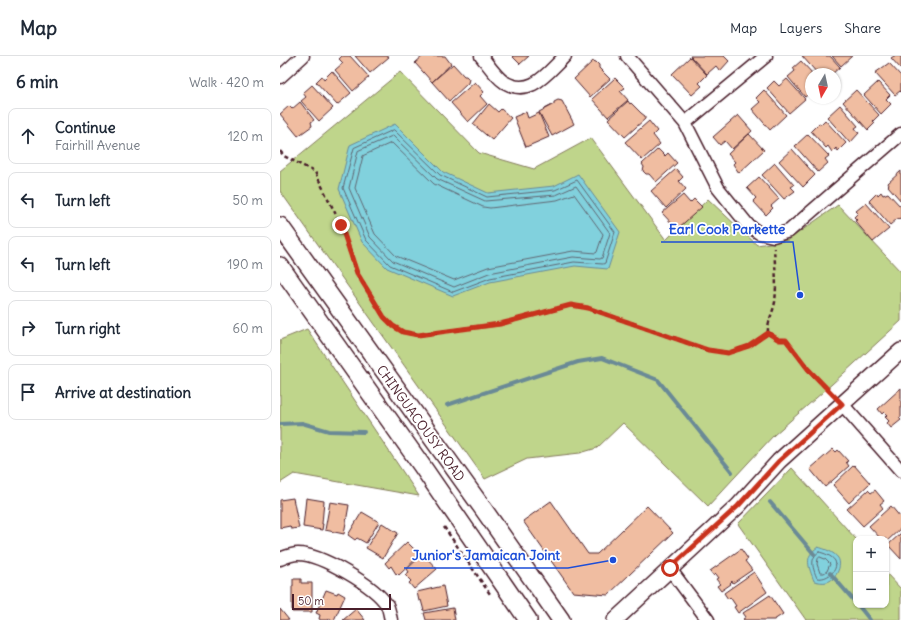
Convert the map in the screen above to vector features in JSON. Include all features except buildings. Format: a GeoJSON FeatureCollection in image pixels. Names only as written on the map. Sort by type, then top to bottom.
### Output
{"type":"FeatureCollection","features":[{"type":"Feature","properties":{"kind":"main road","name":"CHINGUACOUSY ROAD"},"geometry":{"type":"LineString","coordinates":[[280,226],[560,620]]}},
{"type":"Feature","properties":{"kind":"main road","name":"CHINGUACOUSY ROAD"},"geometry":{"type":"LineString","coordinates":[[280,266],[422,466],[528,620]]}},
{"type":"Feature","properties":{"kind":"street"},"geometry":{"type":"LineString","coordinates":[[280,77],[303,56]]}},
{"type":"Feature","properties":{"kind":"street"},"geometry":{"type":"LineString","coordinates":[[481,56],[503,81],[520,88],[537,83],[565,56]]}},
{"type":"Feature","properties":{"kind":"street"},"geometry":{"type":"LineString","coordinates":[[627,56],[686,123],[718,188],[748,225],[760,233],[773,236],[789,231],[901,134]]}},
{"type":"Feature","properties":{"kind":"street"},"geometry":{"type":"LineString","coordinates":[[686,123],[766,56]]}},
{"type":"Feature","properties":{"kind":"street"},"geometry":{"type":"LineString","coordinates":[[614,620],[738,506],[779,461],[901,351]]}},
{"type":"Feature","properties":{"kind":"street"},"geometry":{"type":"LineString","coordinates":[[842,404],[901,470]]}},
{"type":"Feature","properties":{"kind":"street"},"geometry":{"type":"LineString","coordinates":[[280,559],[297,554],[314,557],[351,575],[377,594],[388,606],[391,620]]}},
{"type":"Feature","properties":{"kind":"street"},"geometry":{"type":"LineString","coordinates":[[670,568],[708,620]]}},
{"type":"Feature","properties":{"kind":"path"},"geometry":{"type":"LineString","coordinates":[[280,151],[284,156],[315,172],[341,225],[357,273],[384,317],[393,326],[403,332],[418,335],[500,324],[571,305],[588,308],[708,350],[728,353],[749,346],[768,333]]}},
{"type":"Feature","properties":{"kind":"path"},"geometry":{"type":"LineString","coordinates":[[768,333],[769,321],[774,303],[775,266],[773,236]]}},
{"type":"Feature","properties":{"kind":"path"},"geometry":{"type":"LineString","coordinates":[[768,333],[779,340],[786,340],[808,369],[842,404]]}},
{"type":"Feature","properties":{"kind":"green space"},"geometry":{"type":"Polygon","coordinates":[[[400,72],[479,153],[534,169],[591,138],[666,240],[708,199],[757,245],[788,240],[838,205],[901,272],[901,321],[774,435],[708,506],[623,423],[597,448],[580,453],[527,459],[485,479],[280,191],[280,171],[400,72]]]}},
{"type":"Feature","properties":{"kind":"green space"},"geometry":{"type":"Polygon","coordinates":[[[307,329],[419,496],[294,474],[280,483],[280,340],[307,329]]]}},
{"type":"Feature","properties":{"kind":"green space"},"geometry":{"type":"Polygon","coordinates":[[[792,468],[853,536],[853,608],[889,608],[889,576],[901,589],[901,620],[806,620],[738,524],[792,468]]]}},
{"type":"Feature","properties":{"kind":"water"},"geometry":{"type":"Polygon","coordinates":[[[395,124],[443,172],[488,193],[554,186],[578,174],[620,232],[608,269],[575,266],[490,282],[453,296],[387,268],[362,242],[339,189],[350,145],[395,124]]]}},
{"type":"Feature","properties":{"kind":"water"},"geometry":{"type":"Polygon","coordinates":[[[818,547],[832,552],[839,561],[839,569],[835,576],[827,582],[814,581],[809,567],[808,562],[810,555],[818,547]]]}},
{"type":"Feature","properties":{"kind":"waterway"},"geometry":{"type":"LineString","coordinates":[[447,405],[578,362],[602,358],[658,380],[732,472]]}},
{"type":"Feature","properties":{"kind":"waterway"},"geometry":{"type":"LineString","coordinates":[[280,424],[302,423],[329,431],[364,432]]}},
{"type":"Feature","properties":{"kind":"waterway"},"geometry":{"type":"LineString","coordinates":[[770,502],[814,554]]}},
{"type":"Feature","properties":{"kind":"waterway"},"geometry":{"type":"LineString","coordinates":[[830,573],[853,600]]}},
{"type":"Feature","properties":{"kind":"waterway"},"geometry":{"type":"LineString","coordinates":[[860,608],[870,620]]}},
{"type":"Feature","properties":{"kind":"place","name":"Earl Cook Parkette"},"geometry":{"type":"Point","coordinates":[800,295]}},
{"type":"Feature","properties":{"kind":"place","name":"Junior's Jamaican Joint"},"geometry":{"type":"Point","coordinates":[613,560]}},
{"type":"Feature","properties":{"kind":"route"},"geometry":{"type":"LineString","coordinates":[[341,225],[357,273],[384,317],[393,326],[403,332],[418,335],[500,324],[571,305],[588,308],[708,350],[728,353],[749,346],[768,333],[779,340],[786,340],[808,369],[842,404],[779,461],[738,506],[670,568]]}}]}
